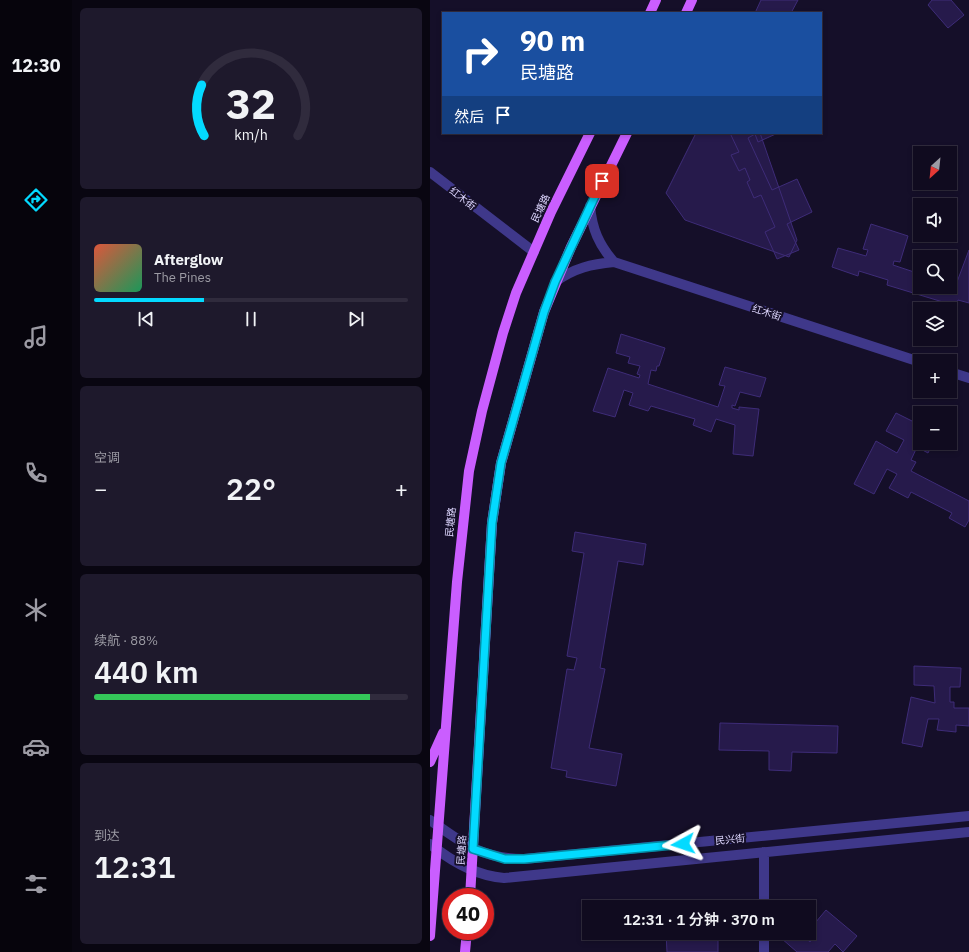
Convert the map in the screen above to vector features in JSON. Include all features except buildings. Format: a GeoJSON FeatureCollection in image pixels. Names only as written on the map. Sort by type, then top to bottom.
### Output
{"type":"FeatureCollection","features":[{"type":"Feature","properties":{"kind":"main road"},"geometry":{"type":"LineString","coordinates":[[650,12],[656,0]]}},
{"type":"Feature","properties":{"kind":"main road"},"geometry":{"type":"LineString","coordinates":[[686,12],[692,0]]}},
{"type":"Feature","properties":{"kind":"main road","name":"民塘路"},"geometry":{"type":"LineString","coordinates":[[430,936],[434,847],[439,827],[457,574],[469,471],[482,411],[502,333],[551,212],[590,134]]}},
{"type":"Feature","properties":{"kind":"main road","name":"民塘路"},"geometry":{"type":"LineString","coordinates":[[471,888],[492,523],[501,463],[536,340],[555,282],[626,134]]}},
{"type":"Feature","properties":{"kind":"main road"},"geometry":{"type":"LineString","coordinates":[[430,762],[447,724]]}},
{"type":"Feature","properties":{"kind":"main road"},"geometry":{"type":"LineString","coordinates":[[465,952],[466,940]]}},
{"type":"Feature","properties":{"kind":"street","name":"红木街"},"geometry":{"type":"LineString","coordinates":[[430,172],[534,252]]}},
{"type":"Feature","properties":{"kind":"street"},"geometry":{"type":"LineString","coordinates":[[590,206],[592,224],[597,238],[614,262]]}},
{"type":"Feature","properties":{"kind":"street","name":"红木街"},"geometry":{"type":"LineString","coordinates":[[555,282],[566,274],[580,268],[614,262],[913,360]]}},
{"type":"Feature","properties":{"kind":"street"},"geometry":{"type":"LineString","coordinates":[[957,374],[969,378]]}},
{"type":"Feature","properties":{"kind":"street","name":"民兴街"},"geometry":{"type":"LineString","coordinates":[[430,820],[455,839],[473,849],[505,859],[524,859],[969,816]]}},
{"type":"Feature","properties":{"kind":"street","name":"民兴街"},"geometry":{"type":"LineString","coordinates":[[434,847],[472,870],[492,877],[504,878],[969,832]]}},
{"type":"Feature","properties":{"kind":"street"},"geometry":{"type":"LineString","coordinates":[[764,852],[764,900]]}},
{"type":"Feature","properties":{"kind":"street"},"geometry":{"type":"LineString","coordinates":[[764,940],[764,952]]}},
{"type":"Feature","properties":{"kind":"route"},"geometry":{"type":"LineString","coordinates":[[602,181],[555,282],[544,312],[501,463],[492,523],[473,849],[482,854],[493,857],[505,859],[524,859],[683,844]]}}]}
